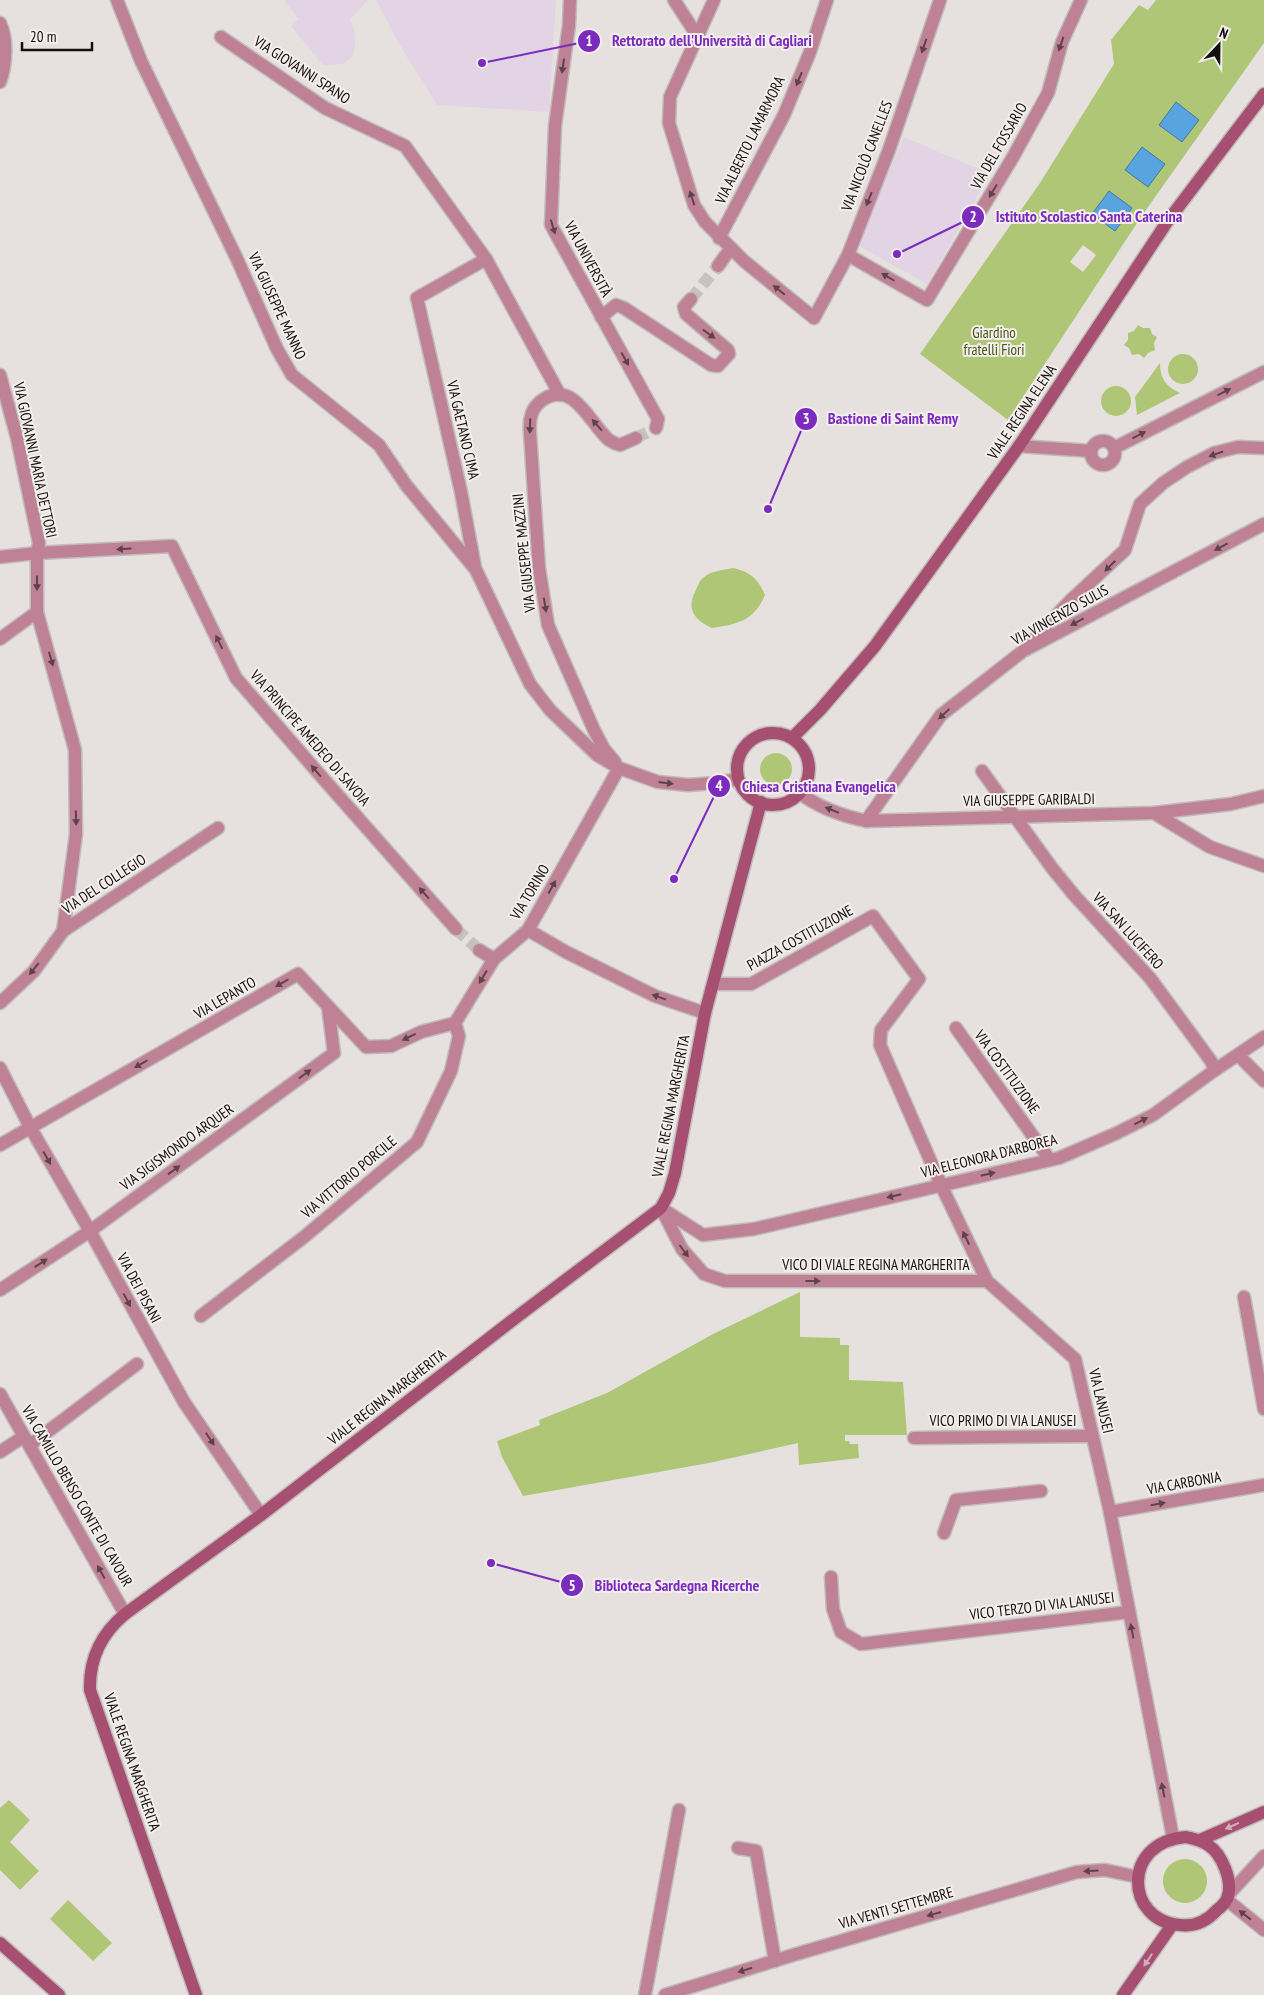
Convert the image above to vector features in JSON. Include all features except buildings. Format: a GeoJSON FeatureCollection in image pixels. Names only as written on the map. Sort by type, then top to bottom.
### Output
{"type":"FeatureCollection","features":[{"type":"Feature","properties":{"kind":"street","name":"VIA GIUSEPPE MANNO"},"geometry":{"type":"LineString","coordinates":[[117,0],[140,60],[237,259],[277,349],[292,375],[379,446],[406,484],[476,570],[530,684],[550,710],[575,736],[597,755],[619,768]]}},
{"type":"Feature","properties":{"kind":"street","name":"VIA UNIVERSITÀ"},"geometry":{"type":"LineString","coordinates":[[570,0],[569,25],[555,126],[551,225],[658,419],[656,428]]}},
{"type":"Feature","properties":{"kind":"street"},"geometry":{"type":"LineString","coordinates":[[674,0],[698,37]]}},
{"type":"Feature","properties":{"kind":"street"},"geometry":{"type":"LineString","coordinates":[[714,0],[670,97],[669,123],[694,205],[719,238],[731,248],[718,266]]}},
{"type":"Feature","properties":{"kind":"street","name":"VIA ALBERTO LAMARMORA"},"geometry":{"type":"LineString","coordinates":[[719,238],[784,115],[810,52],[827,0]]}},
{"type":"Feature","properties":{"kind":"street","name":"VIA NICOLÒ CANELLES"},"geometry":{"type":"LineString","coordinates":[[731,248],[744,262],[814,318],[848,255],[889,150],[940,0]]}},
{"type":"Feature","properties":{"kind":"street","name":"VIA DEL FOSSARIO"},"geometry":{"type":"LineString","coordinates":[[848,255],[927,300],[1013,157],[1048,93],[1062,42],[1081,0]]}},
{"type":"Feature","properties":{"kind":"street"},"geometry":{"type":"LineString","coordinates":[[0,23],[2,28],[3,73],[0,82]]}},
{"type":"Feature","properties":{"kind":"street","name":"VIA GIOVANNI SPANO"},"geometry":{"type":"LineString","coordinates":[[221,37],[325,108],[405,146],[486,259],[560,395]]}},
{"type":"Feature","properties":{"kind":"street","name":"VIALE REGINA ELENA"},"geometry":{"type":"LineString","coordinates":[[792,738],[820,710],[875,646],[1019,446],[1167,222],[1264,94]]}},
{"type":"Feature","properties":{"kind":"street","name":"VIA GAETANO CIMA"},"geometry":{"type":"LineString","coordinates":[[476,570],[461,492],[417,298],[486,259]]}},
{"type":"Feature","properties":{"kind":"street"},"geometry":{"type":"LineString","coordinates":[[601,317],[616,304],[711,365],[718,366],[729,354],[728,350],[686,314],[684,307],[691,299]]}},
{"type":"Feature","properties":{"kind":"street"},"geometry":{"type":"LineString","coordinates":[[1114,448],[1264,372]]}},
{"type":"Feature","properties":{"kind":"street","name":"VIA GIOVANNI MARIA DETTORI"},"geometry":{"type":"LineString","coordinates":[[0,378],[17,438],[39,543],[37,553],[37,612],[75,750],[76,834],[62,931]]}},
{"type":"Feature","properties":{"kind":"street","name":"VIA GIUSEPPE MAZZINI"},"geometry":{"type":"LineString","coordinates":[[560,395],[552,395],[537,404],[532,413],[530,423],[540,568],[548,625],[594,730],[604,749],[619,768]]}},
{"type":"Feature","properties":{"kind":"street"},"geometry":{"type":"LineString","coordinates":[[560,395],[568,396],[574,400],[610,440],[620,445],[636,438]]}},
{"type":"Feature","properties":{"kind":"street"},"geometry":{"type":"LineString","coordinates":[[1102,441],[1109,443],[1114,448],[1113,460],[1103,465],[1096,462],[1091,451],[1095,444],[1102,441]]}},
{"type":"Feature","properties":{"kind":"street"},"geometry":{"type":"LineString","coordinates":[[1019,446],[1091,451]]}},
{"type":"Feature","properties":{"kind":"street"},"geometry":{"type":"LineString","coordinates":[[1024,650],[1071,600],[1125,550],[1140,504],[1164,483],[1187,467],[1214,453],[1238,447],[1264,448]]}},
{"type":"Feature","properties":{"kind":"street","name":"VIA VINCENZO SULIS"},"geometry":{"type":"LineString","coordinates":[[866,821],[941,715],[1024,650],[1264,524]]}},
{"type":"Feature","properties":{"kind":"street","name":"VIA PRINCIPE AMEDEO DI SAVOIA"},"geometry":{"type":"LineString","coordinates":[[37,553],[172,546],[236,678],[456,929]]}},
{"type":"Feature","properties":{"kind":"street"},"geometry":{"type":"LineString","coordinates":[[0,557],[37,553]]}},
{"type":"Feature","properties":{"kind":"street"},"geometry":{"type":"LineString","coordinates":[[0,639],[37,612]]}},
{"type":"Feature","properties":{"kind":"street"},"geometry":{"type":"LineString","coordinates":[[770,732],[786,734],[792,738],[803,749],[809,763],[810,770],[807,782],[800,793],[779,805],[766,804],[745,792],[738,779],[737,763],[739,755],[749,741],[759,735],[770,732]]}},
{"type":"Feature","properties":{"kind":"street"},"geometry":{"type":"LineString","coordinates":[[619,768],[658,782],[688,785],[738,779]]}},
{"type":"Feature","properties":{"kind":"street","name":"VIA TORINO"},"geometry":{"type":"LineString","coordinates":[[455,1023],[494,959],[528,930],[619,768]]}},
{"type":"Feature","properties":{"kind":"street","name":"VIA SAN LUCIFERO"},"geometry":{"type":"LineString","coordinates":[[982,771],[1074,895],[1150,978],[1212,1061],[1215,1070]]}},
{"type":"Feature","properties":{"kind":"street","name":"VIA GIUSEPPE GARIBALDI"},"geometry":{"type":"LineString","coordinates":[[800,793],[810,801],[827,809],[866,821],[1154,813],[1232,804],[1264,796]]}},
{"type":"Feature","properties":{"kind":"street","name":"VIALE REGINA MARGHERITA"},"geometry":{"type":"LineString","coordinates":[[196,1995],[90,1690],[91,1668],[101,1640],[113,1624],[125,1614],[262,1515],[510,1322],[661,1208],[669,1193],[675,1173],[706,1013],[761,802]]}},
{"type":"Feature","properties":{"kind":"street"},"geometry":{"type":"LineString","coordinates":[[1154,813],[1210,847],[1264,866]]}},
{"type":"Feature","properties":{"kind":"street","name":"VIA DEL COLLEGIO"},"geometry":{"type":"LineString","coordinates":[[0,1003],[34,971],[62,931],[218,828]]}},
{"type":"Feature","properties":{"kind":"street","name":"PIAZZA COSTITUZIONE"},"geometry":{"type":"LineString","coordinates":[[713,984],[751,984],[873,916]]}},
{"type":"Feature","properties":{"kind":"street","name":"VIA LANUSEI"},"geometry":{"type":"LineString","coordinates":[[873,916],[919,978],[881,1030],[880,1045],[941,1185],[987,1281],[1075,1359],[1110,1512],[1172,1838]]}},
{"type":"Feature","properties":{"kind":"street"},"geometry":{"type":"LineString","coordinates":[[528,930],[566,952],[655,996],[706,1013]]}},
{"type":"Feature","properties":{"kind":"street"},"geometry":{"type":"LineString","coordinates":[[479,950],[494,959]]}},
{"type":"Feature","properties":{"kind":"street","name":"VIA LEPANTO"},"geometry":{"type":"LineString","coordinates":[[0,1145],[298,974],[366,1047],[391,1046],[421,1032],[455,1023]]}},
{"type":"Feature","properties":{"kind":"street","name":"VIA SIGISMONDO ARQUER"},"geometry":{"type":"LineString","coordinates":[[0,1290],[90,1231],[334,1053],[328,1007]]}},
{"type":"Feature","properties":{"kind":"street","name":"VIA VITTORIO PORCILE"},"geometry":{"type":"LineString","coordinates":[[201,1316],[304,1237],[417,1142],[451,1071],[459,1036],[455,1023]]}},
{"type":"Feature","properties":{"kind":"street","name":"VIA COSTITUZIONE"},"geometry":{"type":"LineString","coordinates":[[956,1028],[1050,1160]]}},
{"type":"Feature","properties":{"kind":"street","name":"VIA ELEONORA D'ARBOREA"},"geometry":{"type":"LineString","coordinates":[[661,1208],[702,1235],[754,1229],[1050,1160],[1117,1134],[1153,1115],[1264,1037]]}},
{"type":"Feature","properties":{"kind":"street"},"geometry":{"type":"LineString","coordinates":[[1238,1056],[1264,1081]]}},
{"type":"Feature","properties":{"kind":"street","name":"VIA DEI PISANI"},"geometry":{"type":"LineString","coordinates":[[0,1068],[30,1127],[90,1231],[184,1402],[262,1515]]}},
{"type":"Feature","properties":{"kind":"street","name":"VICO DI VIALE REGINA MARGHERITA"},"geometry":{"type":"LineString","coordinates":[[661,1208],[682,1249],[704,1274],[725,1281],[987,1281]]}},
{"type":"Feature","properties":{"kind":"street"},"geometry":{"type":"LineString","coordinates":[[1244,1297],[1264,1409]]}},
{"type":"Feature","properties":{"kind":"street"},"geometry":{"type":"LineString","coordinates":[[0,1452],[26,1441],[137,1364]]}},
{"type":"Feature","properties":{"kind":"street","name":"VIA CAMILLO BENSO CONTE DI CAVOUR"},"geometry":{"type":"LineString","coordinates":[[0,1394],[125,1614]]}},
{"type":"Feature","properties":{"kind":"street","name":"VICO PRIMO DI VIA LANUSEI"},"geometry":{"type":"LineString","coordinates":[[914,1438],[1092,1436]]}},
{"type":"Feature","properties":{"kind":"street","name":"VIA CARBONIA"},"geometry":{"type":"LineString","coordinates":[[1110,1512],[1264,1485]]}},
{"type":"Feature","properties":{"kind":"street"},"geometry":{"type":"LineString","coordinates":[[944,1532],[956,1500],[1041,1491]]}},
{"type":"Feature","properties":{"kind":"street","name":"VICO TERZO DI VIA LANUSEI"},"geometry":{"type":"LineString","coordinates":[[831,1577],[833,1609],[841,1632],[861,1644],[1129,1612]]}},
{"type":"Feature","properties":{"kind":"street"},"geometry":{"type":"LineString","coordinates":[[645,1995],[679,1810]]}},
{"type":"Feature","properties":{"kind":"street"},"geometry":{"type":"LineString","coordinates":[[1200,1840],[1264,1812]]}},
{"type":"Feature","properties":{"kind":"street"},"geometry":{"type":"LineString","coordinates":[[1264,1856],[1227,1897],[1210,1917],[1203,1922],[1187,1926],[1172,1925],[1155,1916],[1143,1902],[1138,1877],[1140,1868],[1149,1852],[1156,1846],[1172,1838],[1186,1837],[1200,1840],[1214,1850],[1224,1864],[1227,1872],[1227,1897],[1264,1930]]}},
{"type":"Feature","properties":{"kind":"street"},"geometry":{"type":"LineString","coordinates":[[738,1848],[756,1851],[775,1961]]}},
{"type":"Feature","properties":{"kind":"street","name":"VIA VENTI SETTEMBRE"},"geometry":{"type":"LineString","coordinates":[[665,1995],[1077,1872],[1105,1870],[1138,1877]]}},
{"type":"Feature","properties":{"kind":"street"},"geometry":{"type":"LineString","coordinates":[[1123,1995],[1172,1925]]}},
{"type":"Feature","properties":{"kind":"street"},"geometry":{"type":"LineString","coordinates":[[0,1943],[59,1995]]}},
{"type":"Feature","properties":{"kind":"shaded area"},"geometry":{"type":"Polygon","coordinates":[[[284,0],[368,0],[350,19],[354,29],[355,45],[354,54],[349,60],[342,64],[323,65],[291,26],[298,19],[284,0]]]}},
{"type":"Feature","properties":{"kind":"shaded area"},"geometry":{"type":"Polygon","coordinates":[[[376,0],[556,0],[549,112],[437,105],[398,42],[376,0]]]}},
{"type":"Feature","properties":{"kind":"shaded area"},"geometry":{"type":"Polygon","coordinates":[[[904,137],[990,174],[927,284],[857,245],[904,137]]]}},
{"type":"Feature","properties":{"kind":"green space","name":"Giardino fratelli Fiori"},"geometry":{"type":"Polygon","coordinates":[[[1156,0],[1264,0],[1264,43],[1141,217],[1008,420],[920,354],[1040,183],[1114,64],[1111,40],[1139,5],[1148,10],[1156,0]],[[1083,245],[1070,262],[1083,272],[1096,255],[1083,245]]]}},
{"type":"Feature","properties":{"kind":"green space"},"geometry":{"type":"Polygon","coordinates":[[[1138,325],[1143,328],[1150,328],[1152,334],[1157,337],[1154,343],[1155,350],[1148,353],[1144,358],[1139,354],[1132,355],[1129,348],[1124,345],[1128,340],[1128,333],[1134,331],[1138,325]]]}},
{"type":"Feature","properties":{"kind":"green space"},"geometry":{"type":"Polygon","coordinates":[[[1183,354],[1194,358],[1198,369],[1194,380],[1183,384],[1172,380],[1168,369],[1172,358],[1183,354]]]}},
{"type":"Feature","properties":{"kind":"green space"},"geometry":{"type":"Polygon","coordinates":[[[1160,363],[1161,373],[1165,381],[1171,388],[1180,393],[1137,415],[1135,397],[1160,363]]]}},
{"type":"Feature","properties":{"kind":"green space"},"geometry":{"type":"Polygon","coordinates":[[[1116,386],[1127,390],[1131,401],[1127,412],[1116,416],[1105,412],[1101,401],[1105,390],[1116,386]]]}},
{"type":"Feature","properties":{"kind":"green space"},"geometry":{"type":"Polygon","coordinates":[[[733,568],[753,577],[765,595],[756,611],[744,620],[712,628],[701,622],[694,614],[691,604],[692,598],[699,583],[706,576],[717,571],[733,568]]]}},
{"type":"Feature","properties":{"kind":"green space"},"geometry":{"type":"Polygon","coordinates":[[[776,753],[787,758],[792,769],[787,780],[776,785],[765,780],[760,769],[765,758],[776,753]]]}},
{"type":"Feature","properties":{"kind":"green space"},"geometry":{"type":"Polygon","coordinates":[[[800,1292],[800,1337],[840,1338],[840,1345],[849,1345],[849,1380],[903,1382],[907,1435],[845,1435],[845,1441],[849,1441],[850,1444],[858,1444],[859,1458],[799,1465],[798,1443],[709,1463],[523,1496],[502,1457],[497,1441],[540,1425],[539,1420],[607,1393],[713,1334],[800,1292]]]}},
{"type":"Feature","properties":{"kind":"green space"},"geometry":{"type":"Polygon","coordinates":[[[9,1800],[30,1820],[10,1842],[39,1871],[20,1890],[0,1870],[0,1808],[9,1800]]]}},
{"type":"Feature","properties":{"kind":"green space"},"geometry":{"type":"Polygon","coordinates":[[[1181,1859],[1189,1859],[1201,1865],[1207,1881],[1201,1897],[1189,1903],[1181,1903],[1169,1897],[1163,1885],[1163,1877],[1169,1865],[1181,1859]]]}},
{"type":"Feature","properties":{"kind":"green space"},"geometry":{"type":"Polygon","coordinates":[[[68,1900],[112,1943],[93,1961],[50,1919],[68,1900]]]}},
{"type":"Feature","properties":{"kind":"water"},"geometry":{"type":"Polygon","coordinates":[[[1176,102],[1199,120],[1182,142],[1159,125],[1176,102]]]}},
{"type":"Feature","properties":{"kind":"water"},"geometry":{"type":"Polygon","coordinates":[[[1142,147],[1165,164],[1148,187],[1125,170],[1142,147]]]}},
{"type":"Feature","properties":{"kind":"water"},"geometry":{"type":"Polygon","coordinates":[[[1109,191],[1132,208],[1115,231],[1092,214],[1109,191]]]}},
{"type":"Feature","properties":{"kind":"tunnel"},"geometry":{"type":"LineString","coordinates":[[691,299],[718,266]]}},
{"type":"Feature","properties":{"kind":"tunnel"},"geometry":{"type":"LineString","coordinates":[[636,438],[656,428]]}},
{"type":"Feature","properties":{"kind":"tunnel"},"geometry":{"type":"LineString","coordinates":[[456,929],[479,950]]}},
{"type":"Feature","properties":{"kind":"place","name":"Rettorato dell'Università di Cagliari"},"geometry":{"type":"Point","coordinates":[482,63]}},
{"type":"Feature","properties":{"kind":"place","name":"Istituto Scolastico Santa Caterina"},"geometry":{"type":"Point","coordinates":[897,254]}},
{"type":"Feature","properties":{"kind":"place","name":"Bastione di Saint Remy"},"geometry":{"type":"Point","coordinates":[768,509]}},
{"type":"Feature","properties":{"kind":"place","name":"Chiesa Cristiana Evangelica"},"geometry":{"type":"Point","coordinates":[674,879]}},
{"type":"Feature","properties":{"kind":"place","name":"Biblioteca Sardegna Ricerche"},"geometry":{"type":"Point","coordinates":[491,1563]}}]}
